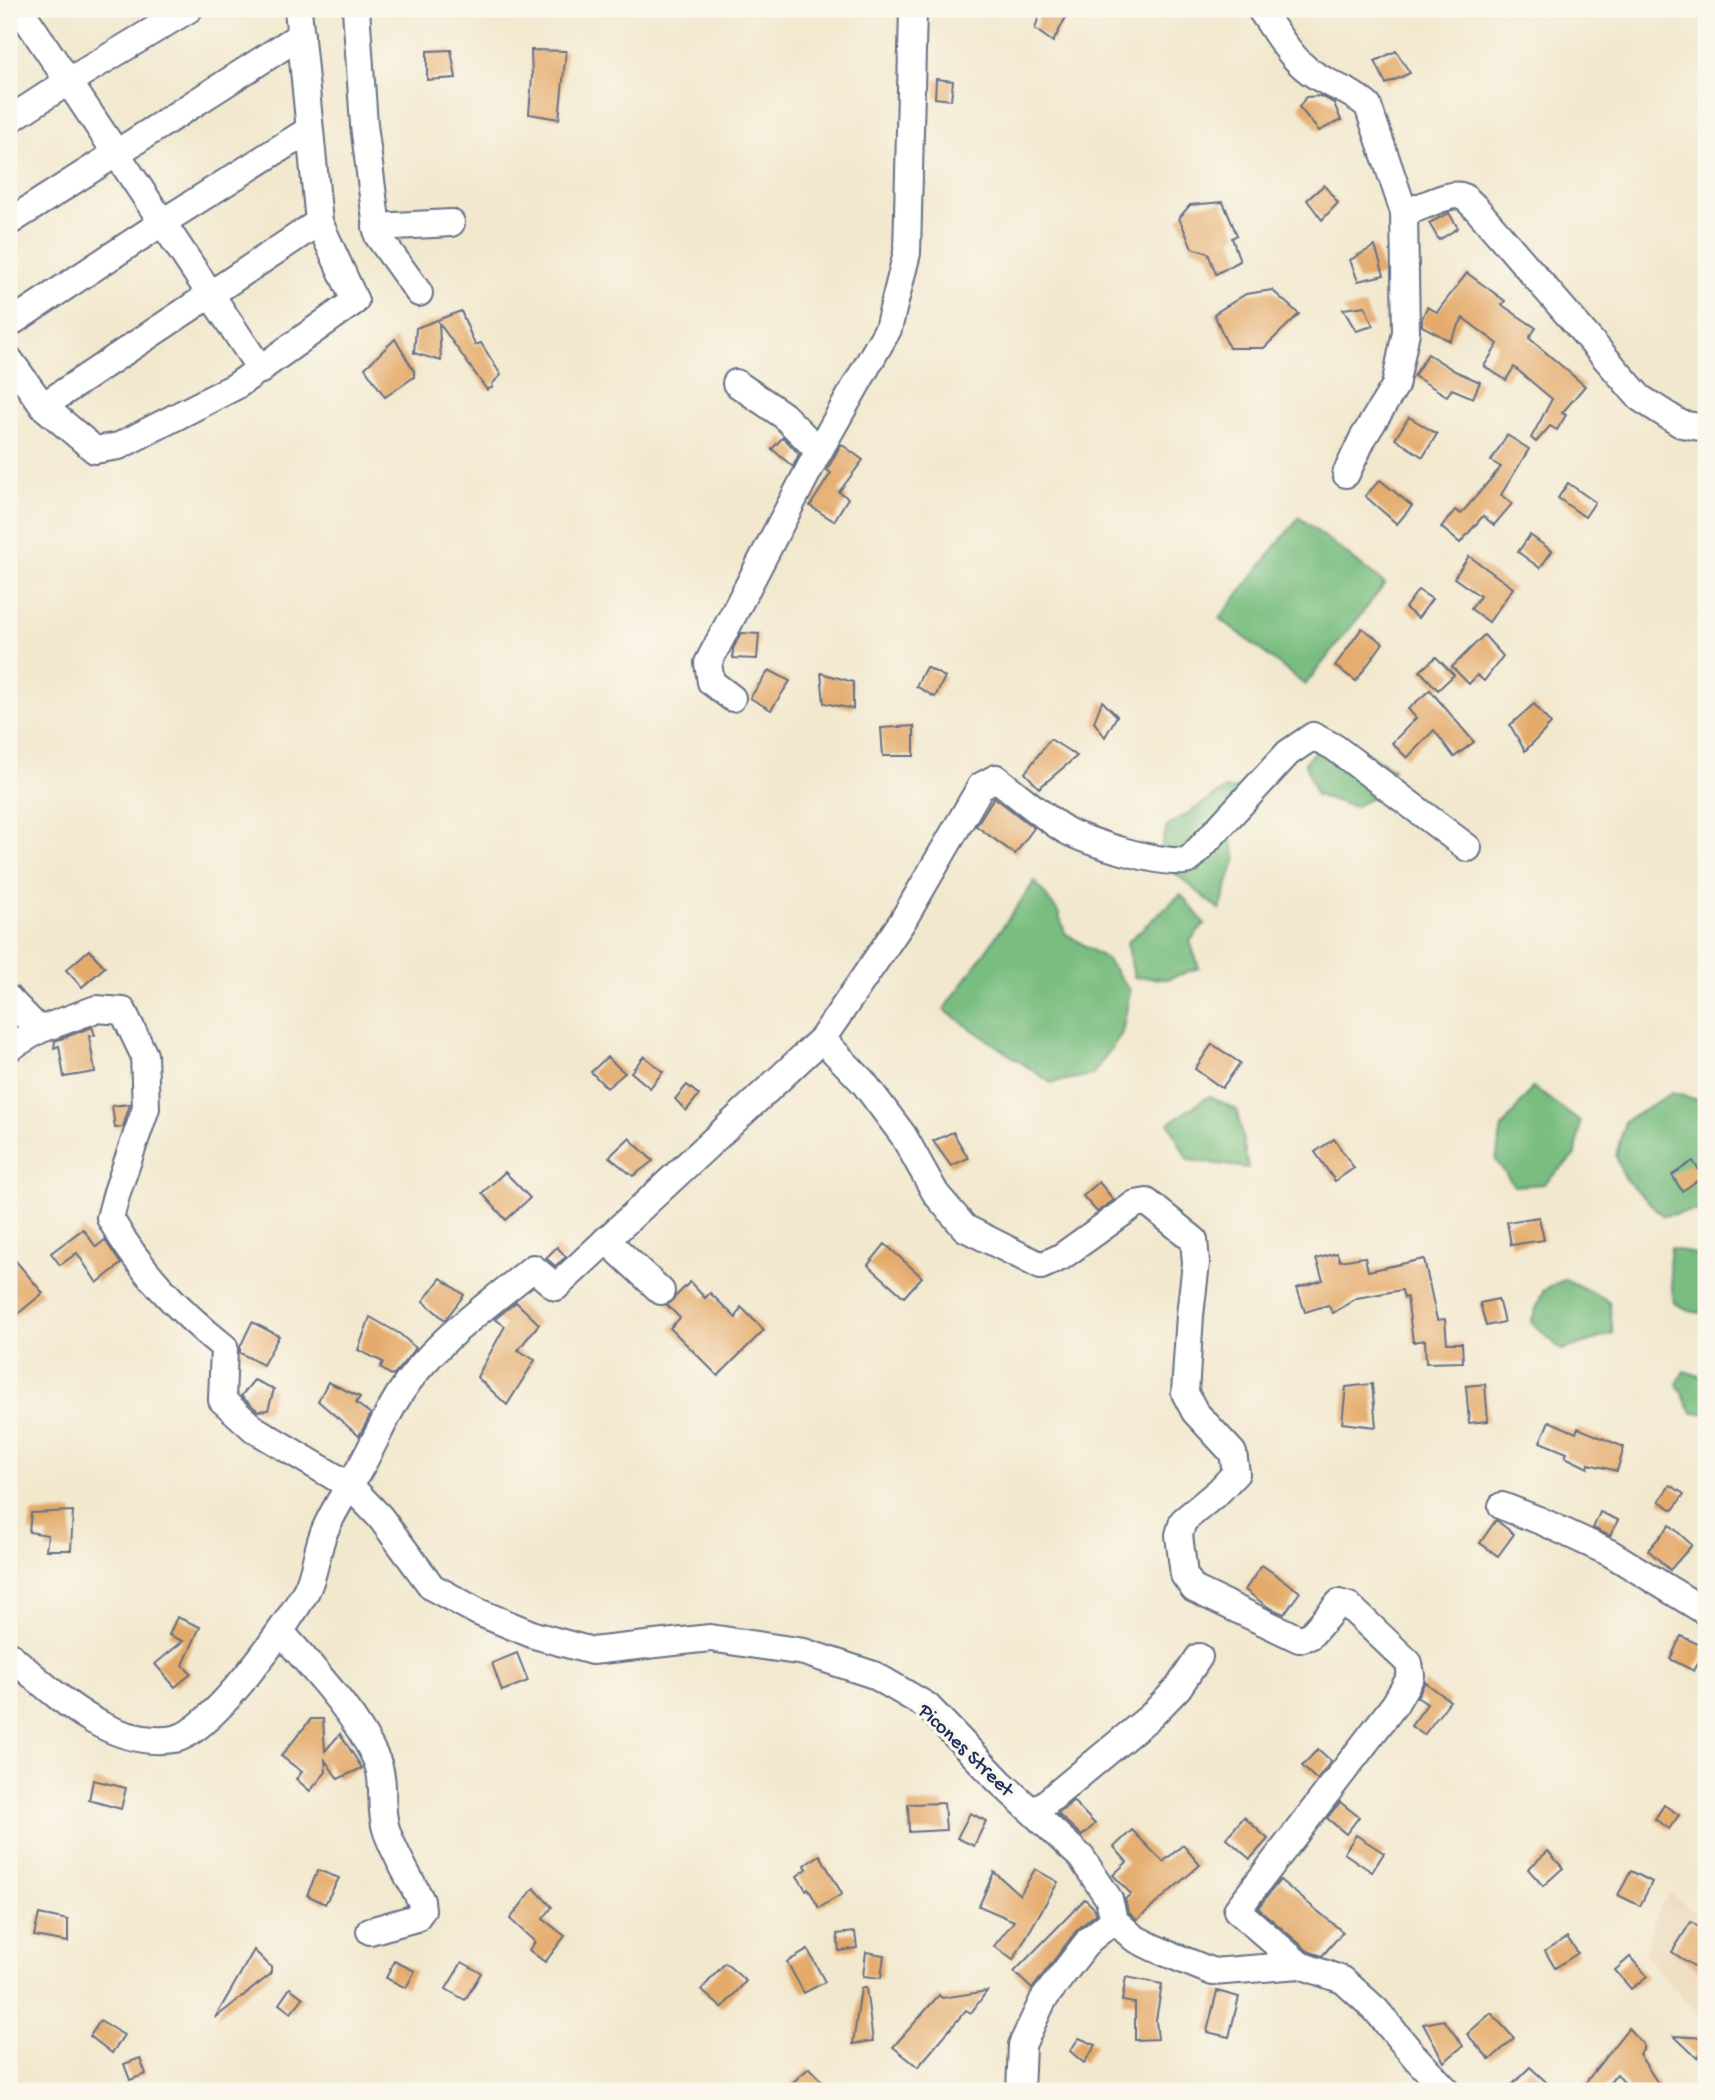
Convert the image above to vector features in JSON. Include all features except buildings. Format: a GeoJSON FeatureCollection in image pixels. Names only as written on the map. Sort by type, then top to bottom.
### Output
{"type":"FeatureCollection","features":[{"type":"Feature","properties":{"kind":"street"},"geometry":{"type":"LineString","coordinates":[[20,9],[261,370]]}},
{"type":"Feature","properties":{"kind":"street"},"geometry":{"type":"LineString","coordinates":[[9,120],[188,9]]}},
{"type":"Feature","properties":{"kind":"street"},"geometry":{"type":"LineString","coordinates":[[356,9],[364,125],[376,227],[378,236],[419,293]]}},
{"type":"Feature","properties":{"kind":"street"},"geometry":{"type":"LineString","coordinates":[[732,698],[711,682],[708,663],[819,451],[888,329],[906,253],[913,9]]}},
{"type":"Feature","properties":{"kind":"street"},"geometry":{"type":"LineString","coordinates":[[1260,9],[1302,66],[1322,80],[1358,96],[1368,106],[1404,212],[1406,332],[1395,386],[1363,438],[1346,474]]}},
{"type":"Feature","properties":{"kind":"street"},"geometry":{"type":"LineString","coordinates":[[9,359],[43,405],[95,450],[119,446],[236,386],[355,300],[319,222],[300,22]]}},
{"type":"Feature","properties":{"kind":"street"},"geometry":{"type":"LineString","coordinates":[[9,222],[116,152],[300,22]]}},
{"type":"Feature","properties":{"kind":"street"},"geometry":{"type":"LineString","coordinates":[[9,324],[309,130]]}},
{"type":"Feature","properties":{"kind":"street"},"geometry":{"type":"LineString","coordinates":[[1404,212],[1415,211],[1453,195],[1462,196],[1476,208],[1640,398],[1681,424],[1706,428]]}},
{"type":"Feature","properties":{"kind":"street"},"geometry":{"type":"LineString","coordinates":[[43,405],[319,222]]}},
{"type":"Feature","properties":{"kind":"street"},"geometry":{"type":"LineString","coordinates":[[376,227],[451,223]]}},
{"type":"Feature","properties":{"kind":"street"},"geometry":{"type":"LineString","coordinates":[[736,383],[783,415],[819,451]]}},
{"type":"Feature","properties":{"kind":"street"},"geometry":{"type":"LineString","coordinates":[[9,1656],[49,1689],[99,1724],[127,1736],[153,1740],[176,1739],[189,1734],[215,1711],[281,1632],[308,1588],[323,1533],[399,1394],[434,1350],[533,1268],[556,1287],[822,1039],[902,922],[981,786],[996,778],[1067,831],[1137,856],[1181,863],[1189,860],[1288,753],[1312,736],[1334,747],[1468,848]]}},
{"type":"Feature","properties":{"kind":"street"},"geometry":{"type":"LineString","coordinates":[[9,999],[39,1030],[9,1048]]}},
{"type":"Feature","properties":{"kind":"street","name":"Picones Street"},"geometry":{"type":"LineString","coordinates":[[39,1030],[96,1009],[123,1011],[144,1055],[146,1108],[110,1218],[125,1244],[158,1287],[191,1321],[224,1347],[222,1400],[254,1429],[350,1486],[380,1517],[432,1587],[478,1612],[534,1636],[592,1651],[710,1638],[804,1652],[874,1675],[927,1706],[1000,1782],[1081,1857],[1108,1899],[1114,1920],[1134,1938],[1213,1972],[1300,1965],[1343,1980],[1376,2010],[1447,2091]]}},
{"type":"Feature","properties":{"kind":"street"},"geometry":{"type":"LineString","coordinates":[[822,1039],[863,1083],[904,1135],[936,1194],[965,1228],[1041,1266],[1061,1257],[1135,1204],[1147,1202],[1194,1240],[1196,1263],[1185,1393],[1195,1412],[1233,1453],[1236,1473],[1219,1492],[1183,1521],[1179,1535],[1184,1575],[1194,1589],[1299,1639],[1310,1636],[1339,1603],[1349,1606],[1409,1663],[1411,1676],[1395,1704],[1237,1910],[1300,1965]]}},
{"type":"Feature","properties":{"kind":"street"},"geometry":{"type":"LineString","coordinates":[[606,1240],[661,1291]]}},
{"type":"Feature","properties":{"kind":"street"},"geometry":{"type":"LineString","coordinates":[[1502,1506],[1610,1553],[1706,1612]]}},
{"type":"Feature","properties":{"kind":"street"},"geometry":{"type":"LineString","coordinates":[[281,1632],[326,1684],[377,1761],[382,1778],[386,1830],[421,1901],[422,1910],[416,1918],[370,1931]]}},
{"type":"Feature","properties":{"kind":"street"},"geometry":{"type":"LineString","coordinates":[[1035,1812],[1151,1716],[1178,1688],[1199,1657]]}},
{"type":"Feature","properties":{"kind":"street"},"geometry":{"type":"LineString","coordinates":[[1020,2091],[1022,2045],[1043,2000],[1089,1940],[1114,1920]]}},
{"type":"Feature","properties":{"kind":"shaded area"},"geometry":{"type":"Polygon","coordinates":[[[1669,1894],[1706,1919],[1706,2035],[1694,2011],[1644,1954],[1656,1915],[1669,1894]]]}},
{"type":"Feature","properties":{"kind":"green space"},"geometry":{"type":"Polygon","coordinates":[[[1299,517],[1385,584],[1305,685],[1220,618],[1299,517]]]}},
{"type":"Feature","properties":{"kind":"green space"},"geometry":{"type":"Polygon","coordinates":[[[1326,737],[1357,747],[1393,769],[1383,792],[1354,807],[1316,795],[1305,763],[1326,737]]]}},
{"type":"Feature","properties":{"kind":"green space"},"geometry":{"type":"Polygon","coordinates":[[[1225,789],[1256,791],[1228,826],[1236,858],[1220,910],[1158,859],[1167,827],[1225,789]]]}},
{"type":"Feature","properties":{"kind":"green space"},"geometry":{"type":"Polygon","coordinates":[[[1035,881],[1058,912],[1065,933],[1106,959],[1130,991],[1122,1033],[1092,1075],[1051,1083],[944,1010],[1035,881]]]}},
{"type":"Feature","properties":{"kind":"green space"},"geometry":{"type":"Polygon","coordinates":[[[1181,894],[1205,924],[1190,941],[1199,968],[1168,979],[1134,977],[1127,942],[1181,894]]]}},
{"type":"Feature","properties":{"kind":"green space"},"geometry":{"type":"Polygon","coordinates":[[[1533,1087],[1580,1122],[1576,1154],[1544,1184],[1514,1186],[1496,1160],[1502,1128],[1533,1087]]]}},
{"type":"Feature","properties":{"kind":"green space"},"geometry":{"type":"Polygon","coordinates":[[[1672,1093],[1702,1101],[1706,1106],[1706,1209],[1663,1216],[1624,1178],[1616,1156],[1625,1121],[1672,1093]]]}},
{"type":"Feature","properties":{"kind":"green space"},"geometry":{"type":"Polygon","coordinates":[[[1209,1096],[1237,1110],[1248,1168],[1188,1160],[1169,1123],[1209,1096]]]}},
{"type":"Feature","properties":{"kind":"green space"},"geometry":{"type":"Polygon","coordinates":[[[1671,1248],[1706,1257],[1706,1313],[1693,1312],[1674,1303],[1669,1265],[1671,1248]]]}},
{"type":"Feature","properties":{"kind":"green space"},"geometry":{"type":"Polygon","coordinates":[[[1565,1279],[1609,1301],[1613,1334],[1562,1350],[1531,1322],[1543,1291],[1565,1279]]]}},
{"type":"Feature","properties":{"kind":"green space"},"geometry":{"type":"Polygon","coordinates":[[[1684,1371],[1706,1378],[1706,1413],[1692,1413],[1677,1384],[1684,1371]]]}}]}
